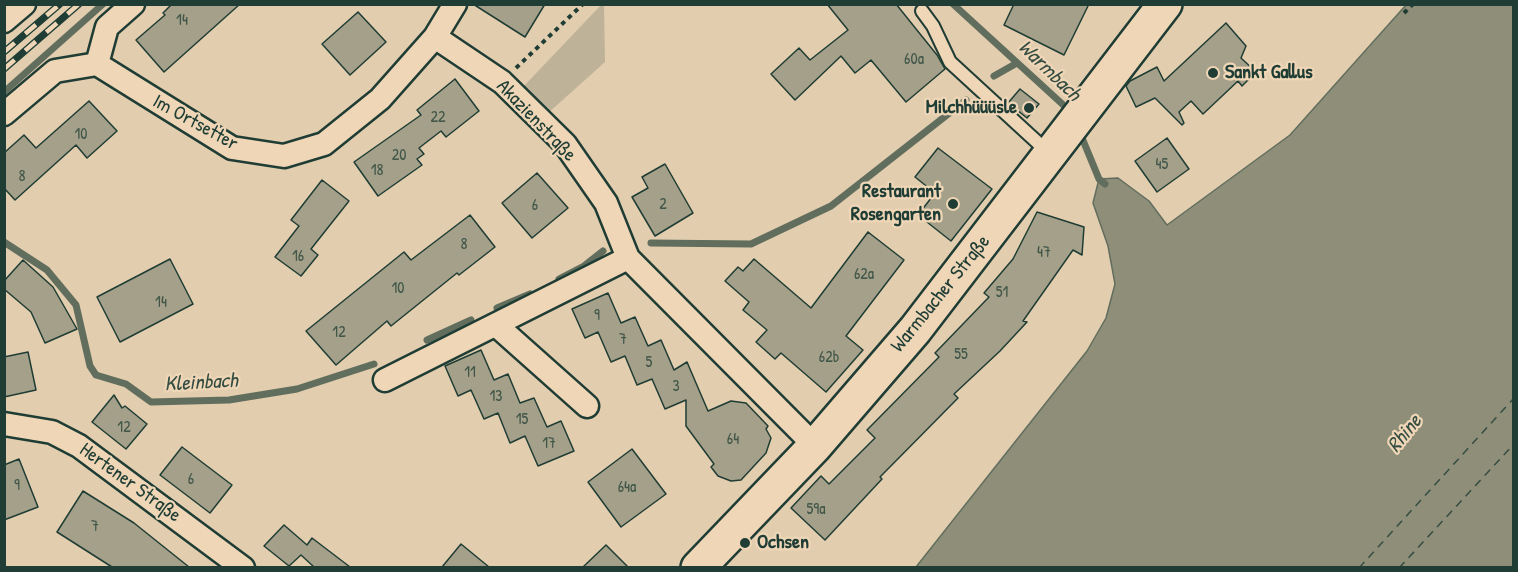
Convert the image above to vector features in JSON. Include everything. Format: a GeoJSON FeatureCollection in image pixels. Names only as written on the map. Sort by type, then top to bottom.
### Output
{"type":"FeatureCollection","features":[{"type":"Feature","properties":{"kind":"main road","name":"Warmbacher Straße"},"geometry":{"type":"LineString","coordinates":[[698,567],[815,446],[915,330],[1165,4]]}},
{"type":"Feature","properties":{"kind":"street"},"geometry":{"type":"LineString","coordinates":[[4,21],[24,4]]}},
{"type":"Feature","properties":{"kind":"street"},"geometry":{"type":"LineString","coordinates":[[4,114],[55,71],[97,64],[107,27],[133,4]]}},
{"type":"Feature","properties":{"kind":"street","name":"Im Ortsetter"},"geometry":{"type":"LineString","coordinates":[[97,64],[175,115],[232,148],[284,156],[324,144],[380,99],[435,37],[455,4]]}},
{"type":"Feature","properties":{"kind":"street","name":"Akazienstraße"},"geometry":{"type":"LineString","coordinates":[[435,37],[502,82],[565,144],[606,203],[628,258],[815,446]]}},
{"type":"Feature","properties":{"kind":"street"},"geometry":{"type":"LineString","coordinates":[[385,380],[628,258]]}},
{"type":"Feature","properties":{"kind":"street"},"geometry":{"type":"LineString","coordinates":[[496,325],[587,406]]}},
{"type":"Feature","properties":{"kind":"street","name":"Hertener Straße"},"geometry":{"type":"LineString","coordinates":[[4,424],[52,432],[79,446],[243,567]]}},
{"type":"Feature","properties":{"kind":"lane"},"geometry":{"type":"LineString","coordinates":[[922,11],[933,26],[950,62],[1056,146]]}},
{"type":"Feature","properties":{"kind":"path"},"geometry":{"type":"LineString","coordinates":[[502,82],[583,4]]}},
{"type":"Feature","properties":{"kind":"path"},"geometry":{"type":"LineString","coordinates":[[1404,13],[1412,5]]}},
{"type":"Feature","properties":{"kind":"shaded area"},"geometry":{"type":"Polygon","coordinates":[[[601,5],[604,5],[605,62],[547,114],[523,87],[601,5]]]}},
{"type":"Feature","properties":{"kind":"water","name":"Rhine"},"geometry":{"type":"Polygon","coordinates":[[[1406,5],[1513,5],[1513,567],[916,567],[1087,351],[1106,318],[1115,284],[1108,246],[1093,203],[1099,179],[1118,178],[1149,201],[1167,225],[1290,135],[1406,5]]]}},
{"type":"Feature","properties":{"kind":"building"},"geometry":{"type":"Polygon","coordinates":[[[172,4],[240,4],[164,72],[136,40],[165,15],[163,13],[172,4]]]}},
{"type":"Feature","properties":{"kind":"building"},"geometry":{"type":"Polygon","coordinates":[[[473,4],[545,4],[525,37],[473,4]]]}},
{"type":"Feature","properties":{"kind":"building"},"geometry":{"type":"Polygon","coordinates":[[[827,4],[896,4],[937,55],[945,69],[906,102],[871,60],[855,73],[841,56],[795,100],[771,74],[799,48],[810,60],[848,30],[827,4]]]}},
{"type":"Feature","properties":{"kind":"building"},"geometry":{"type":"Polygon","coordinates":[[[1014,4],[1089,4],[1064,55],[1004,25],[1014,4]]]}},
{"type":"Feature","properties":{"kind":"building"},"geometry":{"type":"Polygon","coordinates":[[[358,12],[386,42],[350,75],[322,44],[358,12]]]}},
{"type":"Feature","properties":{"kind":"building","name":"Sankt Gallus"},"geometry":{"type":"Polygon","coordinates":[[[1226,23],[1246,46],[1241,58],[1256,72],[1242,86],[1238,81],[1203,114],[1191,101],[1179,112],[1184,123],[1182,125],[1155,98],[1136,107],[1126,86],[1130,81],[1157,67],[1164,81],[1226,23]]]}},
{"type":"Feature","properties":{"kind":"building"},"geometry":{"type":"Polygon","coordinates":[[[455,79],[479,111],[446,137],[441,131],[419,148],[424,154],[417,159],[422,165],[378,196],[354,162],[421,115],[417,110],[455,79]]]}},
{"type":"Feature","properties":{"kind":"building"},"geometry":{"type":"Polygon","coordinates":[[[1020,89],[1039,104],[1027,118],[1008,103],[1020,89]]]}},
{"type":"Feature","properties":{"kind":"building"},"geometry":{"type":"Polygon","coordinates":[[[89,101],[117,131],[87,158],[76,145],[15,200],[4,188],[4,153],[24,135],[36,148],[89,101]]]}},
{"type":"Feature","properties":{"kind":"building"},"geometry":{"type":"Polygon","coordinates":[[[1167,138],[1189,169],[1157,192],[1135,161],[1167,138]]]}},
{"type":"Feature","properties":{"kind":"building","name":"Restaurant Rosengarten"},"geometry":{"type":"Polygon","coordinates":[[[938,148],[992,189],[951,241],[918,215],[935,193],[915,177],[938,148]]]}},
{"type":"Feature","properties":{"kind":"building"},"geometry":{"type":"Polygon","coordinates":[[[665,164],[693,213],[655,236],[632,197],[648,188],[642,177],[665,164]]]}},
{"type":"Feature","properties":{"kind":"building"},"geometry":{"type":"Polygon","coordinates":[[[537,173],[568,208],[532,238],[502,203],[537,173]]]}},
{"type":"Feature","properties":{"kind":"building"},"geometry":{"type":"Polygon","coordinates":[[[322,180],[349,201],[311,249],[318,255],[301,276],[275,257],[299,226],[291,220],[322,180]]]}},
{"type":"Feature","properties":{"kind":"building"},"geometry":{"type":"Polygon","coordinates":[[[1037,212],[1084,227],[1082,255],[1073,250],[1023,321],[1027,322],[954,394],[958,398],[880,477],[882,479],[825,540],[791,508],[821,476],[829,484],[875,438],[867,430],[939,357],[935,353],[989,297],[984,293],[1013,259],[1037,212]]]}},
{"type":"Feature","properties":{"kind":"building"},"geometry":{"type":"Polygon","coordinates":[[[470,215],[495,247],[459,275],[457,273],[391,326],[387,321],[336,365],[306,331],[404,252],[411,260],[470,215]]]}},
{"type":"Feature","properties":{"kind":"building"},"geometry":{"type":"Polygon","coordinates":[[[868,232],[904,260],[846,336],[863,350],[826,392],[781,353],[775,359],[756,342],[767,330],[743,310],[749,302],[725,281],[738,267],[743,271],[754,259],[811,308],[868,232]]]}},
{"type":"Feature","properties":{"kind":"building"},"geometry":{"type":"Polygon","coordinates":[[[170,259],[193,304],[120,342],[97,297],[170,259]]]}},
{"type":"Feature","properties":{"kind":"building"},"geometry":{"type":"Polygon","coordinates":[[[23,260],[53,287],[77,329],[45,343],[31,312],[4,289],[4,281],[23,260]]]}},
{"type":"Feature","properties":{"kind":"building"},"geometry":{"type":"Polygon","coordinates":[[[608,293],[621,323],[635,317],[648,346],[661,340],[674,370],[687,362],[708,411],[731,401],[746,403],[768,426],[766,429],[771,438],[766,453],[741,480],[731,481],[718,476],[711,467],[714,464],[686,426],[686,400],[665,409],[652,379],[637,385],[625,356],[611,362],[598,332],[585,338],[572,309],[608,293]]]}},
{"type":"Feature","properties":{"kind":"building"},"geometry":{"type":"Polygon","coordinates":[[[481,350],[494,380],[508,374],[520,403],[534,398],[547,427],[561,421],[574,451],[538,466],[525,436],[510,443],[498,413],[484,419],[471,390],[458,396],[445,366],[481,350]]]}},
{"type":"Feature","properties":{"kind":"building"},"geometry":{"type":"Polygon","coordinates":[[[28,352],[36,390],[4,397],[4,357],[28,352]]]}},
{"type":"Feature","properties":{"kind":"building"},"geometry":{"type":"Polygon","coordinates":[[[114,395],[122,408],[125,406],[147,424],[126,449],[92,422],[114,395]]]}},
{"type":"Feature","properties":{"kind":"building"},"geometry":{"type":"Polygon","coordinates":[[[182,447],[232,485],[210,513],[160,475],[182,447]]]}},
{"type":"Feature","properties":{"kind":"building"},"geometry":{"type":"Polygon","coordinates":[[[632,449],[666,494],[621,527],[588,482],[632,449]]]}},
{"type":"Feature","properties":{"kind":"building"},"geometry":{"type":"Polygon","coordinates":[[[19,459],[38,507],[4,520],[4,465],[19,459]]]}},
{"type":"Feature","properties":{"kind":"building"},"geometry":{"type":"Polygon","coordinates":[[[83,491],[134,523],[189,567],[112,567],[57,532],[83,491]]]}},
{"type":"Feature","properties":{"kind":"building"},"geometry":{"type":"Polygon","coordinates":[[[284,525],[307,545],[312,538],[350,567],[314,567],[301,555],[289,566],[264,546],[284,525]]]}},
{"type":"Feature","properties":{"kind":"building"},"geometry":{"type":"Polygon","coordinates":[[[461,544],[489,567],[442,567],[461,544]]]}},
{"type":"Feature","properties":{"kind":"building"},"geometry":{"type":"Polygon","coordinates":[[[606,545],[628,567],[583,567],[606,545]]]}},
{"type":"Feature","properties":{"kind":"waterway","name":"Kleinbach"},"geometry":{"type":"LineString","coordinates":[[4,92],[103,4]]}},
{"type":"Feature","properties":{"kind":"waterway","name":"Warmbach"},"geometry":{"type":"LineString","coordinates":[[953,4],[1071,112]]}},
{"type":"Feature","properties":{"kind":"waterway"},"geometry":{"type":"LineString","coordinates":[[994,76],[1017,63]]}},
{"type":"Feature","properties":{"kind":"waterway"},"geometry":{"type":"LineString","coordinates":[[651,243],[751,244],[831,206],[966,100]]}},
{"type":"Feature","properties":{"kind":"waterway","name":"Warmbach"},"geometry":{"type":"LineString","coordinates":[[1080,133],[1099,179],[1105,184]]}},
{"type":"Feature","properties":{"kind":"waterway","name":"Kleinbach"},"geometry":{"type":"LineString","coordinates":[[4,242],[47,270],[76,305],[90,366],[96,375],[126,384],[151,402],[229,400],[297,389],[374,364]]}},
{"type":"Feature","properties":{"kind":"waterway"},"geometry":{"type":"LineString","coordinates":[[559,279],[584,266],[603,251]]}},
{"type":"Feature","properties":{"kind":"waterway"},"geometry":{"type":"LineString","coordinates":[[497,308],[530,294]]}},
{"type":"Feature","properties":{"kind":"waterway"},"geometry":{"type":"LineString","coordinates":[[427,340],[471,320]]}},
{"type":"Feature","properties":{"kind":"ferry route"},"geometry":{"type":"LineString","coordinates":[[1359,568],[1514,398]]}},
{"type":"Feature","properties":{"kind":"ferry route"},"geometry":{"type":"LineString","coordinates":[[1399,568],[1514,444]]}},
{"type":"Feature","properties":{"kind":"railway"},"geometry":{"type":"LineString","coordinates":[[4,52],[60,4]]}},
{"type":"Feature","properties":{"kind":"railway"},"geometry":{"type":"LineString","coordinates":[[4,69],[79,4]]}},
{"type":"Feature","properties":{"kind":"place","name":"Sankt Gallus"},"geometry":{"type":"Point","coordinates":[1213,73]}},
{"type":"Feature","properties":{"kind":"place","name":"Milchhüüüsle"},"geometry":{"type":"Point","coordinates":[1029,108]}},
{"type":"Feature","properties":{"kind":"place","name":"Restaurant Rosengarten"},"geometry":{"type":"Point","coordinates":[953,204]}},
{"type":"Feature","properties":{"kind":"place","name":"Ochsen"},"geometry":{"type":"Point","coordinates":[745,543]}}]}
